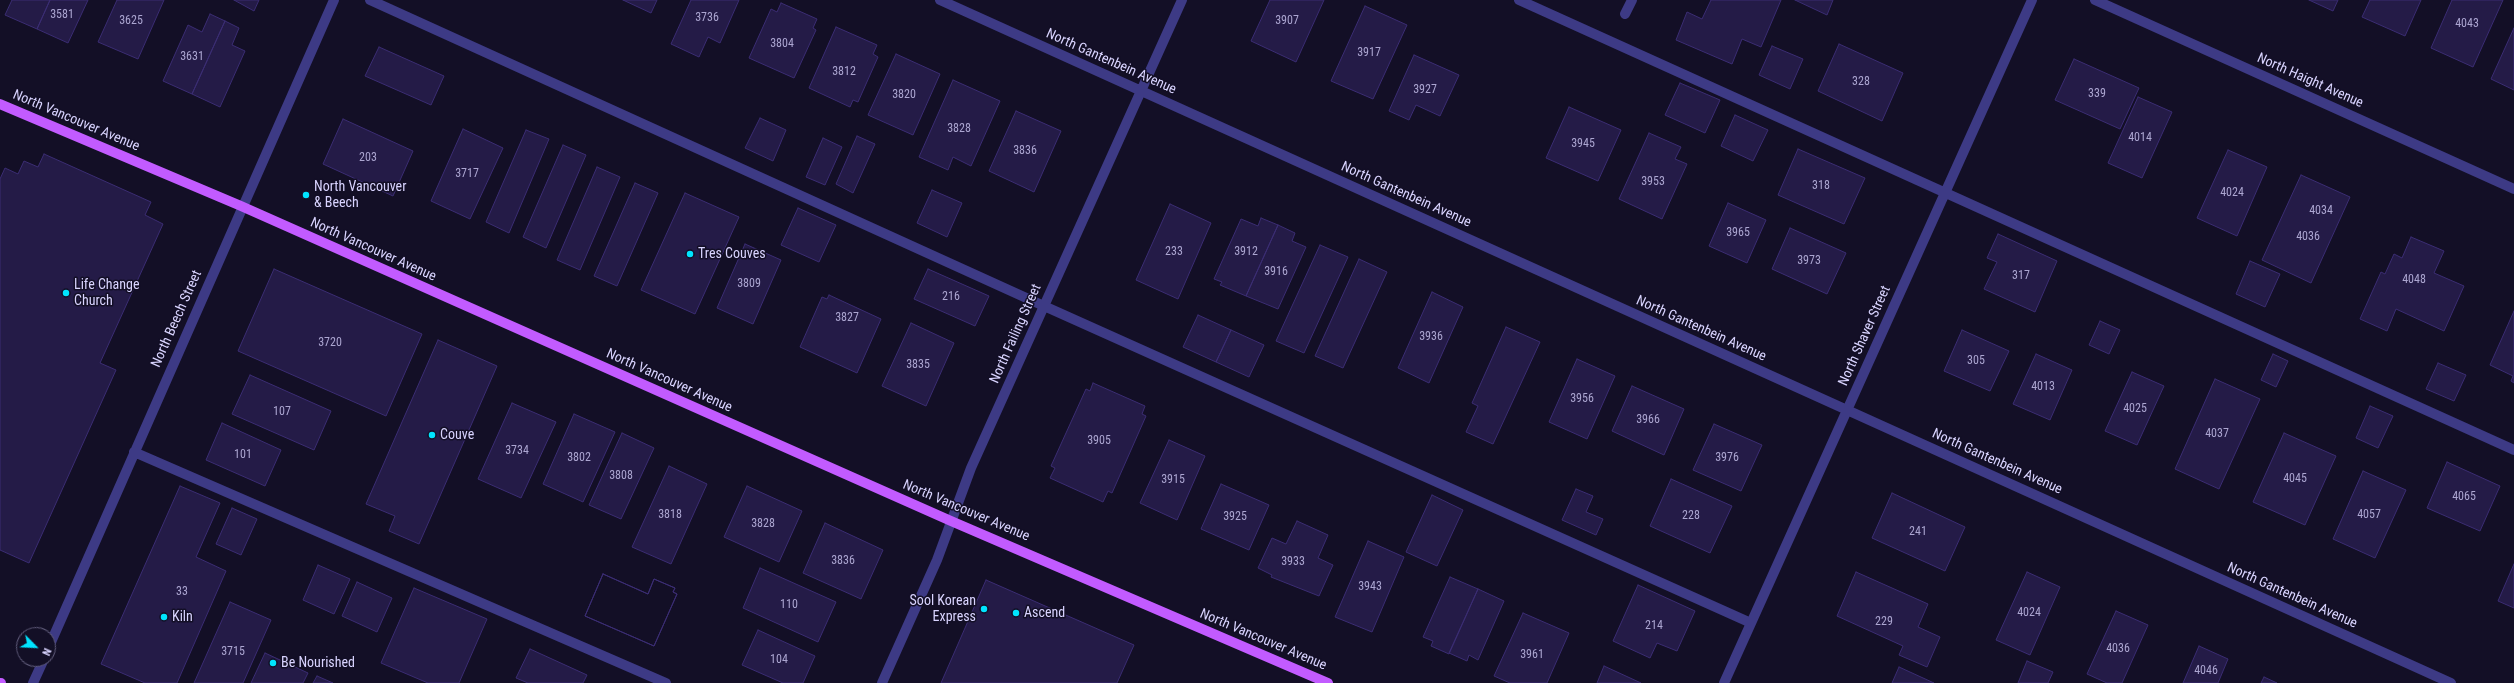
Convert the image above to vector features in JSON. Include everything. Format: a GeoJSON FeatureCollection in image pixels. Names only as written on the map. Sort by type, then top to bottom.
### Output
{"type":"FeatureCollection","features":[{"type":"Feature","properties":{"kind":"main road","name":"North Vancouver Avenue"},"geometry":{"type":"LineString","coordinates":[[0,104],[241,206],[951,521],[1328,683]]}},
{"type":"Feature","properties":{"kind":"street","name":"North Beech Street"},"geometry":{"type":"LineString","coordinates":[[56,631],[241,206],[334,0]]}},
{"type":"Feature","properties":{"kind":"street"},"geometry":{"type":"LineString","coordinates":[[370,0],[1044,306],[1751,622]]}},
{"type":"Feature","properties":{"kind":"street","name":"North Gantenbein Avenue"},"geometry":{"type":"LineString","coordinates":[[940,0],[2451,683]]}},
{"type":"Feature","properties":{"kind":"street","name":"North Failing Street"},"geometry":{"type":"LineString","coordinates":[[882,683],[937,560],[971,468],[1182,0]]}},
{"type":"Feature","properties":{"kind":"street"},"geometry":{"type":"LineString","coordinates":[[1519,0],[2514,450]]}},
{"type":"Feature","properties":{"kind":"street"},"geometry":{"type":"LineString","coordinates":[[1625,14],[1632,0]]}},
{"type":"Feature","properties":{"kind":"street","name":"North Shaver Street"},"geometry":{"type":"LineString","coordinates":[[1724,683],[2032,0]]}},
{"type":"Feature","properties":{"kind":"street","name":"North Haight Avenue"},"geometry":{"type":"LineString","coordinates":[[2095,0],[2514,188]]}},
{"type":"Feature","properties":{"kind":"street"},"geometry":{"type":"LineString","coordinates":[[134,452],[666,683]]}},
{"type":"Feature","properties":{"kind":"street"},"geometry":{"type":"LineString","coordinates":[[33,683],[40,667]]}},
{"type":"Feature","properties":{"kind":"building"},"geometry":{"type":"Polygon","coordinates":[[[12,0],[50,0],[37,29],[5,15],[12,0]]]}},
{"type":"Feature","properties":{"kind":"building"},"geometry":{"type":"Polygon","coordinates":[[[50,0],[88,0],[68,43],[37,29],[50,0]]]}},
{"type":"Feature","properties":{"kind":"building"},"geometry":{"type":"Polygon","coordinates":[[[117,0],[164,0],[138,59],[98,42],[117,0]]]}},
{"type":"Feature","properties":{"kind":"building"},"geometry":{"type":"Polygon","coordinates":[[[234,0],[259,0],[254,11],[234,0]]]}},
{"type":"Feature","properties":{"kind":"building"},"geometry":{"type":"Polygon","coordinates":[[[623,0],[657,0],[651,13],[623,0]]]}},
{"type":"Feature","properties":{"kind":"building"},"geometry":{"type":"Polygon","coordinates":[[[691,0],[739,0],[720,43],[708,37],[699,57],[671,44],[691,0]]]}},
{"type":"Feature","properties":{"kind":"building"},"geometry":{"type":"Polygon","coordinates":[[[1270,0],[1324,0],[1296,62],[1251,41],[1270,0]]]}},
{"type":"Feature","properties":{"kind":"building"},"geometry":{"type":"Polygon","coordinates":[[[1711,0],[1781,0],[1761,47],[1742,39],[1732,64],[1676,40],[1687,12],[1702,19],[1711,0]]]}},
{"type":"Feature","properties":{"kind":"building"},"geometry":{"type":"Polygon","coordinates":[[[1795,0],[1833,0],[1827,15],[1795,0]]]}},
{"type":"Feature","properties":{"kind":"building"},"geometry":{"type":"Polygon","coordinates":[[[2309,0],[2338,0],[2333,11],[2309,0]]]}},
{"type":"Feature","properties":{"kind":"building"},"geometry":{"type":"Polygon","coordinates":[[[2370,0],[2421,0],[2405,36],[2362,17],[2370,0]]]}},
{"type":"Feature","properties":{"kind":"building"},"geometry":{"type":"Polygon","coordinates":[[[2452,0],[2503,0],[2473,67],[2431,48],[2452,0]]]}},
{"type":"Feature","properties":{"kind":"building"},"geometry":{"type":"Polygon","coordinates":[[[781,3],[817,19],[813,28],[816,30],[794,78],[749,58],[771,9],[777,12],[781,3]]]}},
{"type":"Feature","properties":{"kind":"building"},"geometry":{"type":"Polygon","coordinates":[[[1365,6],[1407,25],[1373,99],[1331,81],[1365,6]]]}},
{"type":"Feature","properties":{"kind":"building"},"geometry":{"type":"Polygon","coordinates":[[[210,14],[225,21],[192,94],[163,81],[188,25],[202,32],[210,14]]]}},
{"type":"Feature","properties":{"kind":"building"},"geometry":{"type":"Polygon","coordinates":[[[225,21],[239,28],[232,45],[245,51],[220,107],[192,94],[225,21]]]}},
{"type":"Feature","properties":{"kind":"building"},"geometry":{"type":"Polygon","coordinates":[[[836,27],[877,45],[873,54],[878,57],[858,102],[853,100],[850,107],[809,88],[836,27]]]}},
{"type":"Feature","properties":{"kind":"building"},"geometry":{"type":"Polygon","coordinates":[[[2514,28],[2514,90],[2491,79],[2514,28]]]}},
{"type":"Feature","properties":{"kind":"building"},"geometry":{"type":"Polygon","coordinates":[[[1839,44],[1903,73],[1882,121],[1818,91],[1839,44]]]}},
{"type":"Feature","properties":{"kind":"building"},"geometry":{"type":"Polygon","coordinates":[[[1772,46],[1803,59],[1790,89],[1759,75],[1772,46]]]}},
{"type":"Feature","properties":{"kind":"building"},"geometry":{"type":"Polygon","coordinates":[[[379,47],[444,76],[431,105],[365,76],[379,47]]]}},
{"type":"Feature","properties":{"kind":"building"},"geometry":{"type":"Polygon","coordinates":[[[896,54],[940,74],[913,135],[868,115],[896,54]]]}},
{"type":"Feature","properties":{"kind":"building"},"geometry":{"type":"Polygon","coordinates":[[[1414,55],[1459,75],[1440,116],[1416,105],[1409,120],[1389,111],[1414,55]]]}},
{"type":"Feature","properties":{"kind":"building"},"geometry":{"type":"Polygon","coordinates":[[[2074,59],[2139,88],[2120,129],[2055,100],[2074,59]]]}},
{"type":"Feature","properties":{"kind":"building"},"geometry":{"type":"Polygon","coordinates":[[[953,80],[1000,101],[971,166],[953,157],[948,170],[919,157],[953,80]]]}},
{"type":"Feature","properties":{"kind":"building"},"geometry":{"type":"Polygon","coordinates":[[[1680,83],[1720,100],[1705,133],[1665,115],[1680,83]]]}},
{"type":"Feature","properties":{"kind":"building"},"geometry":{"type":"Polygon","coordinates":[[[2138,97],[2172,112],[2142,178],[2108,163],[2138,97]]]}},
{"type":"Feature","properties":{"kind":"building"},"geometry":{"type":"Polygon","coordinates":[[[1569,107],[1621,130],[1598,181],[1546,158],[1569,107]]]}},
{"type":"Feature","properties":{"kind":"building"},"geometry":{"type":"Polygon","coordinates":[[[1016,111],[1061,131],[1034,192],[989,171],[1016,111]]]}},
{"type":"Feature","properties":{"kind":"building"},"geometry":{"type":"Polygon","coordinates":[[[1735,115],[1768,130],[1753,161],[1721,146],[1735,115]]]}},
{"type":"Feature","properties":{"kind":"building"},"geometry":{"type":"Polygon","coordinates":[[[760,118],[786,130],[773,161],[745,148],[760,118]]]}},
{"type":"Feature","properties":{"kind":"building"},"geometry":{"type":"Polygon","coordinates":[[[343,119],[413,151],[393,196],[323,164],[343,119]]]}},
{"type":"Feature","properties":{"kind":"building"},"geometry":{"type":"Polygon","coordinates":[[[463,129],[503,148],[470,219],[431,201],[463,129]]]}},
{"type":"Feature","properties":{"kind":"building"},"geometry":{"type":"Polygon","coordinates":[[[526,130],[549,139],[509,233],[486,222],[526,130]]]}},
{"type":"Feature","properties":{"kind":"building"},"geometry":{"type":"Polygon","coordinates":[[[1649,133],[1681,147],[1675,159],[1687,164],[1662,219],[1619,199],[1649,133]]]}},
{"type":"Feature","properties":{"kind":"building"},"geometry":{"type":"Polygon","coordinates":[[[857,136],[875,144],[853,193],[836,184],[857,136]]]}},
{"type":"Feature","properties":{"kind":"building"},"geometry":{"type":"Polygon","coordinates":[[[823,138],[842,147],[825,185],[806,177],[823,138]]]}},
{"type":"Feature","properties":{"kind":"building"},"geometry":{"type":"Polygon","coordinates":[[[563,145],[586,155],[546,248],[523,237],[563,145]]]}},
{"type":"Feature","properties":{"kind":"building"},"geometry":{"type":"Polygon","coordinates":[[[1798,149],[1865,178],[1844,224],[1778,195],[1798,149]]]}},
{"type":"Feature","properties":{"kind":"building"},"geometry":{"type":"Polygon","coordinates":[[[2228,150],[2267,167],[2237,236],[2197,218],[2228,150]]]}},
{"type":"Feature","properties":{"kind":"building","name":"Life Change Church"},"geometry":{"type":"Polygon","coordinates":[[[44,154],[151,202],[145,215],[163,224],[100,363],[116,370],[29,563],[0,550],[0,179],[5,168],[18,174],[24,161],[38,167],[44,154]]]}},
{"type":"Feature","properties":{"kind":"building"},"geometry":{"type":"Polygon","coordinates":[[[597,167],[620,177],[580,270],[557,260],[597,167]]]}},
{"type":"Feature","properties":{"kind":"building"},"geometry":{"type":"Polygon","coordinates":[[[2301,175],[2350,197],[2311,283],[2262,260],[2301,175]]]}},
{"type":"Feature","properties":{"kind":"building"},"geometry":{"type":"Polygon","coordinates":[[[635,183],[658,193],[617,286],[594,276],[635,183]]]}},
{"type":"Feature","properties":{"kind":"building"},"geometry":{"type":"Polygon","coordinates":[[[932,190],[962,203],[947,237],[917,223],[932,190]]]}},
{"type":"Feature","properties":{"kind":"building","name":"Tres Couves"},"geometry":{"type":"Polygon","coordinates":[[[685,193],[739,217],[695,314],[641,290],[685,193]]]}},
{"type":"Feature","properties":{"kind":"building"},"geometry":{"type":"Polygon","coordinates":[[[1728,203],[1766,220],[1747,263],[1709,246],[1728,203]]]}},
{"type":"Feature","properties":{"kind":"building"},"geometry":{"type":"Polygon","coordinates":[[[1170,204],[1211,223],[1178,299],[1136,280],[1170,204]]]}},
{"type":"Feature","properties":{"kind":"building"},"geometry":{"type":"Polygon","coordinates":[[[798,208],[836,225],[819,262],[781,245],[798,208]]]}},
{"type":"Feature","properties":{"kind":"building"},"geometry":{"type":"Polygon","coordinates":[[[1261,218],[1278,225],[1246,296],[1220,285],[1222,282],[1214,279],[1241,219],[1258,226],[1261,218]]]}},
{"type":"Feature","properties":{"kind":"building"},"geometry":{"type":"Polygon","coordinates":[[[1278,225],[1295,233],[1292,241],[1306,247],[1278,309],[1246,296],[1278,225]]]}},
{"type":"Feature","properties":{"kind":"building"},"geometry":{"type":"Polygon","coordinates":[[[1790,228],[1846,253],[1827,294],[1772,269],[1790,228]]]}},
{"type":"Feature","properties":{"kind":"building"},"geometry":{"type":"Polygon","coordinates":[[[1998,234],[2057,261],[2035,312],[1984,289],[1997,262],[1987,258],[1998,234]]]}},
{"type":"Feature","properties":{"kind":"building"},"geometry":{"type":"Polygon","coordinates":[[[2411,237],[2444,251],[2434,273],[2464,286],[2444,331],[2396,309],[2387,331],[2360,319],[2381,272],[2385,274],[2394,254],[2402,258],[2411,237]]]}},
{"type":"Feature","properties":{"kind":"building"},"geometry":{"type":"Polygon","coordinates":[[[745,244],[781,260],[753,324],[717,308],[745,244]]]}},
{"type":"Feature","properties":{"kind":"building"},"geometry":{"type":"Polygon","coordinates":[[[1320,245],[1348,257],[1304,353],[1276,341],[1320,245]]]}},
{"type":"Feature","properties":{"kind":"building"},"geometry":{"type":"Polygon","coordinates":[[[1359,259],[1387,272],[1343,368],[1315,356],[1359,259]]]}},
{"type":"Feature","properties":{"kind":"building"},"geometry":{"type":"Polygon","coordinates":[[[2250,261],[2280,274],[2265,307],[2236,294],[2250,261]]]}},
{"type":"Feature","properties":{"kind":"building"},"geometry":{"type":"Polygon","coordinates":[[[274,269],[422,334],[386,416],[238,351],[274,269]]]}},
{"type":"Feature","properties":{"kind":"building"},"geometry":{"type":"Polygon","coordinates":[[[928,269],[989,296],[975,326],[914,299],[928,269]]]}},
{"type":"Feature","properties":{"kind":"building"},"geometry":{"type":"Polygon","coordinates":[[[1432,292],[1463,307],[1429,383],[1398,368],[1432,292]]]}},
{"type":"Feature","properties":{"kind":"building"},"geometry":{"type":"Polygon","coordinates":[[[829,295],[881,319],[857,373],[800,347],[822,297],[827,299],[829,295]]]}},
{"type":"Feature","properties":{"kind":"building"},"geometry":{"type":"Polygon","coordinates":[[[2514,311],[2514,383],[2511,381],[2513,376],[2490,365],[2514,311]]]}},
{"type":"Feature","properties":{"kind":"building"},"geometry":{"type":"Polygon","coordinates":[[[1198,315],[1231,330],[1216,362],[1183,347],[1198,315]]]}},
{"type":"Feature","properties":{"kind":"building"},"geometry":{"type":"Polygon","coordinates":[[[2100,321],[2120,330],[2109,354],[2089,345],[2100,321]]]}},
{"type":"Feature","properties":{"kind":"building"},"geometry":{"type":"Polygon","coordinates":[[[911,323],[954,343],[926,406],[882,386],[911,323]]]}},
{"type":"Feature","properties":{"kind":"building"},"geometry":{"type":"Polygon","coordinates":[[[1506,327],[1540,342],[1493,444],[1466,432],[1478,406],[1472,403],[1506,327]]]}},
{"type":"Feature","properties":{"kind":"building"},"geometry":{"type":"Polygon","coordinates":[[[1231,330],[1264,345],[1249,377],[1216,362],[1231,330]]]}},
{"type":"Feature","properties":{"kind":"building"},"geometry":{"type":"Polygon","coordinates":[[[1962,330],[2009,351],[1990,391],[1944,371],[1962,330]]]}},
{"type":"Feature","properties":{"kind":"building","name":"Couve"},"geometry":{"type":"Polygon","coordinates":[[[438,340],[497,366],[419,544],[389,531],[395,516],[366,504],[438,340]]]}},
{"type":"Feature","properties":{"kind":"building"},"geometry":{"type":"Polygon","coordinates":[[[2036,354],[2072,370],[2050,420],[2013,404],[2036,354]]]}},
{"type":"Feature","properties":{"kind":"building"},"geometry":{"type":"Polygon","coordinates":[[[2273,354],[2288,361],[2276,387],[2261,380],[2273,354]]]}},
{"type":"Feature","properties":{"kind":"building"},"geometry":{"type":"Polygon","coordinates":[[[1577,359],[1615,376],[1587,439],[1549,422],[1577,359]]]}},
{"type":"Feature","properties":{"kind":"building"},"geometry":{"type":"Polygon","coordinates":[[[2438,363],[2466,375],[2454,401],[2426,389],[2438,363]]]}},
{"type":"Feature","properties":{"kind":"building"},"geometry":{"type":"Polygon","coordinates":[[[2132,372],[2164,386],[2137,445],[2105,431],[2132,372]]]}},
{"type":"Feature","properties":{"kind":"building"},"geometry":{"type":"Polygon","coordinates":[[[250,375],[331,411],[314,450],[232,414],[250,375]]]}},
{"type":"Feature","properties":{"kind":"building"},"geometry":{"type":"Polygon","coordinates":[[[2215,379],[2260,399],[2219,489],[2175,469],[2215,379]]]}},
{"type":"Feature","properties":{"kind":"building"},"geometry":{"type":"Polygon","coordinates":[[[1093,383],[1145,406],[1142,414],[1146,416],[1112,493],[1108,491],[1103,502],[1050,478],[1055,468],[1051,466],[1086,389],[1090,391],[1093,383]]]}},
{"type":"Feature","properties":{"kind":"building"},"geometry":{"type":"Polygon","coordinates":[[[1632,386],[1684,409],[1664,455],[1612,431],[1632,386]]]}},
{"type":"Feature","properties":{"kind":"building"},"geometry":{"type":"Polygon","coordinates":[[[512,403],[556,422],[521,498],[478,479],[512,403]]]}},
{"type":"Feature","properties":{"kind":"building"},"geometry":{"type":"Polygon","coordinates":[[[2370,406],[2393,416],[2378,448],[2356,438],[2370,406]]]}},
{"type":"Feature","properties":{"kind":"building"},"geometry":{"type":"Polygon","coordinates":[[[574,414],[615,432],[583,502],[543,484],[574,414]]]}},
{"type":"Feature","properties":{"kind":"building"},"geometry":{"type":"Polygon","coordinates":[[[222,423],[281,450],[265,486],[206,460],[222,423]]]}},
{"type":"Feature","properties":{"kind":"building"},"geometry":{"type":"Polygon","coordinates":[[[1714,424],[1762,445],[1741,491],[1693,470],[1714,424]]]}},
{"type":"Feature","properties":{"kind":"building"},"geometry":{"type":"Polygon","coordinates":[[[622,433],[654,448],[621,519],[589,505],[622,433]]]}},
{"type":"Feature","properties":{"kind":"building"},"geometry":{"type":"Polygon","coordinates":[[[2284,433],[2336,456],[2305,525],[2253,502],[2284,433]]]}},
{"type":"Feature","properties":{"kind":"building"},"geometry":{"type":"Polygon","coordinates":[[[1169,440],[1205,456],[1177,520],[1140,503],[1169,440]]]}},
{"type":"Feature","properties":{"kind":"building"},"geometry":{"type":"Polygon","coordinates":[[[2447,462],[2500,486],[2480,531],[2427,508],[2447,462]]]}},
{"type":"Feature","properties":{"kind":"building"},"geometry":{"type":"Polygon","coordinates":[[[669,466],[707,484],[671,564],[632,547],[669,466]]]}},
{"type":"Feature","properties":{"kind":"building"},"geometry":{"type":"Polygon","coordinates":[[[2363,471],[2406,490],[2375,558],[2333,539],[2363,471]]]}},
{"type":"Feature","properties":{"kind":"building"},"geometry":{"type":"Polygon","coordinates":[[[1671,479],[1732,506],[1710,553],[1650,526],[1671,479]]]}},
{"type":"Feature","properties":{"kind":"building"},"geometry":{"type":"Polygon","coordinates":[[[1221,484],[1269,505],[1249,550],[1201,529],[1221,484]]]}},
{"type":"Feature","properties":{"kind":"building","name":"Kiln"},"geometry":{"type":"Polygon","coordinates":[[[180,486],[220,503],[196,557],[226,571],[177,683],[145,683],[101,664],[180,486]]]}},
{"type":"Feature","properties":{"kind":"building"},"geometry":{"type":"Polygon","coordinates":[[[747,486],[802,511],[779,562],[724,537],[747,486]]]}},
{"type":"Feature","properties":{"kind":"building"},"geometry":{"type":"Polygon","coordinates":[[[1576,489],[1593,496],[1586,512],[1603,519],[1596,535],[1562,520],[1576,489]]]}},
{"type":"Feature","properties":{"kind":"building"},"geometry":{"type":"Polygon","coordinates":[[[1892,493],[1965,527],[1945,571],[1872,538],[1892,493]]]}},
{"type":"Feature","properties":{"kind":"building"},"geometry":{"type":"Polygon","coordinates":[[[1432,495],[1463,510],[1437,566],[1406,552],[1432,495]]]}},
{"type":"Feature","properties":{"kind":"building"},"geometry":{"type":"Polygon","coordinates":[[[232,508],[257,519],[241,555],[216,544],[232,508]]]}},
{"type":"Feature","properties":{"kind":"building"},"geometry":{"type":"Polygon","coordinates":[[[1297,521],[1328,535],[1318,558],[1333,565],[1319,596],[1271,577],[1272,575],[1258,568],[1272,538],[1286,544],[1297,521]]]}},
{"type":"Feature","properties":{"kind":"building"},"geometry":{"type":"Polygon","coordinates":[[[825,523],[883,550],[861,599],[803,573],[825,523]]]}},
{"type":"Feature","properties":{"kind":"building"},"geometry":{"type":"Polygon","coordinates":[[[1368,541],[1404,557],[1372,632],[1335,617],[1368,541]]]}},
{"type":"Feature","properties":{"kind":"building"},"geometry":{"type":"Polygon","coordinates":[[[2514,564],[2514,608],[2498,601],[2514,564]]]}},
{"type":"Feature","properties":{"kind":"building"},"geometry":{"type":"Polygon","coordinates":[[[318,565],[350,579],[334,614],[303,600],[318,565]]]}},
{"type":"Feature","properties":{"kind":"building"},"geometry":{"type":"Polygon","coordinates":[[[760,568],[836,602],[818,642],[743,608],[760,568]]]}},
{"type":"Feature","properties":{"kind":"building"},"geometry":{"type":"Polygon","coordinates":[[[1856,572],[1928,604],[1918,627],[1940,637],[1927,667],[1899,655],[1903,646],[1837,616],[1856,572]]]}},
{"type":"Feature","properties":{"kind":"building"},"geometry":{"type":"Polygon","coordinates":[[[2027,572],[2060,587],[2030,655],[1996,640],[2027,572]]]}},
{"type":"Feature","properties":{"kind":"building"},"geometry":{"type":"Polygon","coordinates":[[[603,574],[648,594],[654,579],[675,588],[673,592],[677,594],[654,646],[585,616],[603,574]]]}},
{"type":"Feature","properties":{"kind":"building"},"geometry":{"type":"Polygon","coordinates":[[[603,574],[648,594],[654,579],[675,588],[673,592],[677,594],[654,646],[585,616],[603,574]]]}},
{"type":"Feature","properties":{"kind":"building"},"geometry":{"type":"Polygon","coordinates":[[[1450,577],[1478,589],[1449,654],[1431,646],[1433,641],[1423,637],[1450,577]]]}},
{"type":"Feature","properties":{"kind":"building","name":"Ascend"},"geometry":{"type":"Polygon","coordinates":[[[986,580],[1134,645],[1117,683],[941,683],[986,580]]]}},
{"type":"Feature","properties":{"kind":"building"},"geometry":{"type":"Polygon","coordinates":[[[357,582],[392,598],[377,632],[342,616],[357,582]]]}},
{"type":"Feature","properties":{"kind":"building"},"geometry":{"type":"Polygon","coordinates":[[[1638,585],[1695,611],[1677,651],[1657,643],[1650,658],[1613,641],[1638,585]]]}},
{"type":"Feature","properties":{"kind":"building"},"geometry":{"type":"Polygon","coordinates":[[[414,588],[487,619],[459,683],[428,683],[381,663],[414,588]]]}},
{"type":"Feature","properties":{"kind":"building"},"geometry":{"type":"Polygon","coordinates":[[[1478,589],[1504,601],[1478,660],[1469,655],[1467,661],[1449,653],[1478,589]]]}},
{"type":"Feature","properties":{"kind":"building"},"geometry":{"type":"Polygon","coordinates":[[[230,602],[271,620],[243,683],[194,683],[230,602]]]}},
{"type":"Feature","properties":{"kind":"building"},"geometry":{"type":"Polygon","coordinates":[[[2116,611],[2148,625],[2122,683],[2107,683],[2087,674],[2116,611]]]}},
{"type":"Feature","properties":{"kind":"building"},"geometry":{"type":"Polygon","coordinates":[[[1523,613],[1569,633],[1547,683],[1510,683],[1494,676],[1523,613]]]}},
{"type":"Feature","properties":{"kind":"building"},"geometry":{"type":"Polygon","coordinates":[[[758,630],[815,656],[803,683],[783,683],[742,665],[758,630]]]}},
{"type":"Feature","properties":{"kind":"building"},"geometry":{"type":"Polygon","coordinates":[[[2199,646],[2228,659],[2218,683],[2183,683],[2199,646]]]}},
{"type":"Feature","properties":{"kind":"building"},"geometry":{"type":"Polygon","coordinates":[[[530,649],[587,675],[583,683],[528,683],[516,678],[530,649]]]}},
{"type":"Feature","properties":{"kind":"building","name":"Be Nourished"},"geometry":{"type":"Polygon","coordinates":[[[265,653],[308,673],[303,683],[251,683],[265,653]]]}},
{"type":"Feature","properties":{"kind":"building"},"geometry":{"type":"Polygon","coordinates":[[[2027,661],[2053,672],[2048,683],[2018,683],[2027,661]]]}},
{"type":"Feature","properties":{"kind":"building"},"geometry":{"type":"Polygon","coordinates":[[[1604,666],[1641,683],[1597,683],[1604,666]]]}},
{"type":"Feature","properties":{"kind":"building"},"geometry":{"type":"Polygon","coordinates":[[[1899,667],[1934,683],[1892,683],[1899,667]]]}},
{"type":"Feature","properties":{"kind":"building"},"geometry":{"type":"Polygon","coordinates":[[[317,676],[333,683],[313,683],[317,676]]]}},
{"type":"Feature","properties":{"kind":"building"},"geometry":{"type":"Polygon","coordinates":[[[2264,677],[2277,683],[2261,683],[2264,677]]]}},
{"type":"Feature","properties":{"kind":"place","name":"North Vancouver & Beech"},"geometry":{"type":"Point","coordinates":[306,195]}},
{"type":"Feature","properties":{"kind":"place","name":"Tres Couves"},"geometry":{"type":"Point","coordinates":[690,254]}},
{"type":"Feature","properties":{"kind":"place","name":"Life Change Church"},"geometry":{"type":"Point","coordinates":[66,293]}},
{"type":"Feature","properties":{"kind":"place","name":"Couve"},"geometry":{"type":"Point","coordinates":[432,435]}},
{"type":"Feature","properties":{"kind":"place","name":"Sool Korean Express"},"geometry":{"type":"Point","coordinates":[984,609]}},
{"type":"Feature","properties":{"kind":"place","name":"Ascend"},"geometry":{"type":"Point","coordinates":[1016,613]}},
{"type":"Feature","properties":{"kind":"place","name":"Kiln"},"geometry":{"type":"Point","coordinates":[164,617]}},
{"type":"Feature","properties":{"kind":"place","name":"Be Nourished"},"geometry":{"type":"Point","coordinates":[273,663]}}]}
